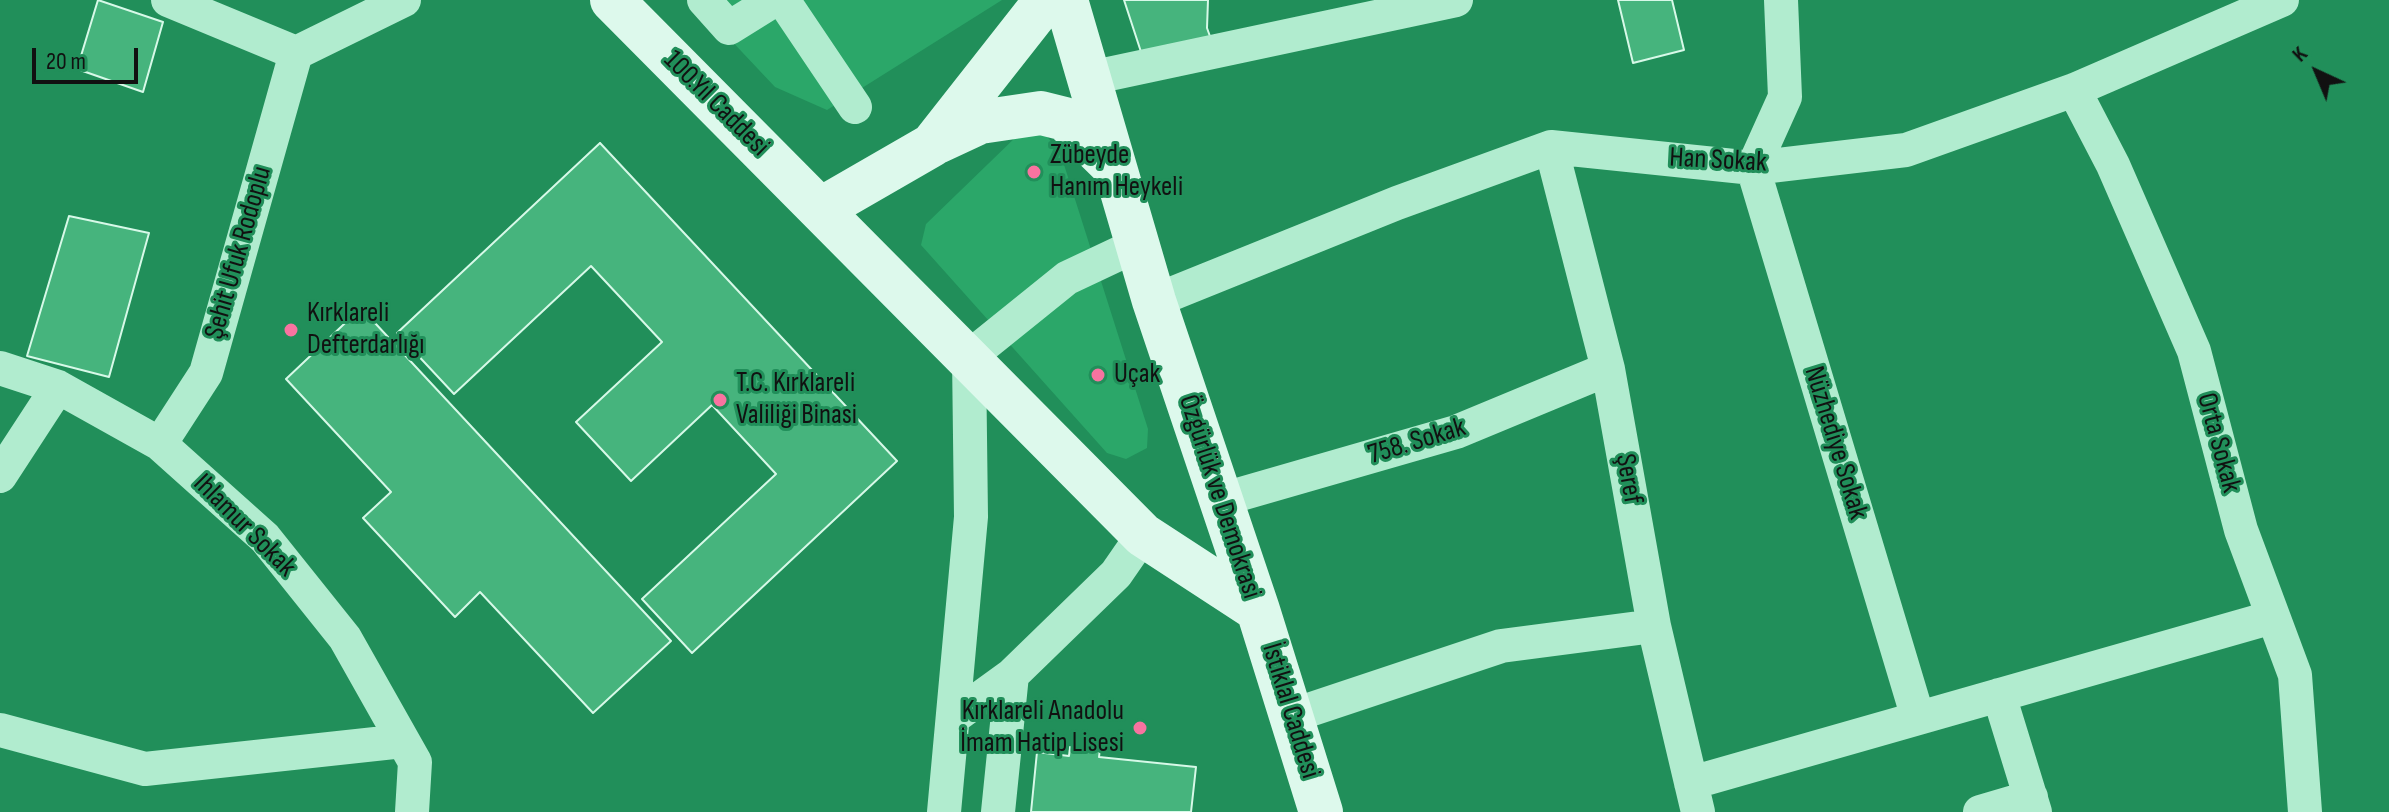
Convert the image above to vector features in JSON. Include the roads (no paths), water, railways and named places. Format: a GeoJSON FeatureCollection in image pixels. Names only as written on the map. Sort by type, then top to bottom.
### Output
{"type":"FeatureCollection","features":[{"type":"Feature","properties":{"kind":"street"},"geometry":{"type":"LineString","coordinates":[[168,0],[296,53],[404,0]]}},
{"type":"Feature","properties":{"kind":"street","name":"100.Yıl Caddesi"},"geometry":{"type":"LineString","coordinates":[[612,0],[821,209]]}},
{"type":"Feature","properties":{"kind":"street"},"geometry":{"type":"LineString","coordinates":[[704,0],[729,28],[774,0]]}},
{"type":"Feature","properties":{"kind":"street"},"geometry":{"type":"LineString","coordinates":[[783,0],[855,107]]}},
{"type":"Feature","properties":{"kind":"street"},"geometry":{"type":"LineString","coordinates":[[932,145],[1046,0]]}},
{"type":"Feature","properties":{"kind":"street","name":"Özgürlük ve Demokrasi"},"geometry":{"type":"LineString","coordinates":[[1066,0],[1154,301],[1258,610]]}},
{"type":"Feature","properties":{"kind":"street"},"geometry":{"type":"LineString","coordinates":[[1090,78],[1456,0]]}},
{"type":"Feature","properties":{"kind":"street"},"geometry":{"type":"LineString","coordinates":[[1753,168],[1785,97],[1781,0]]}},
{"type":"Feature","properties":{"kind":"street","name":"Han Sokak"},"geometry":{"type":"LineString","coordinates":[[1154,301],[1397,203],[1551,147],[1753,168],[1906,150],[2074,90],[2282,0]]}},
{"type":"Feature","properties":{"kind":"street","name":"Şehit Ufuk Rodoplu"},"geometry":{"type":"LineString","coordinates":[[160,444],[206,373],[296,53]]}},
{"type":"Feature","properties":{"kind":"street","name":"Orta Sokak"},"geometry":{"type":"LineString","coordinates":[[2074,90],[2113,165],[2194,351],[2241,530],[2295,675],[2305,812]]}},
{"type":"Feature","properties":{"kind":"street"},"geometry":{"type":"LineString","coordinates":[[821,209],[932,145],[980,122],[1041,113],[1065,119],[1116,169]]}},
{"type":"Feature","properties":{"kind":"street","name":"Şeref"},"geometry":{"type":"LineString","coordinates":[[1551,147],[1608,369],[1654,626],[1694,797]]}},
{"type":"Feature","properties":{"kind":"street","name":"Nüzhediye Sokak"},"geometry":{"type":"LineString","coordinates":[[1753,168],[1918,718]]}},
{"type":"Feature","properties":{"kind":"street","name":"Özgürlük ve Demokrasi"},"geometry":{"type":"LineString","coordinates":[[821,209],[1143,535],[1258,610]]}},
{"type":"Feature","properties":{"kind":"street"},"geometry":{"type":"LineString","coordinates":[[944,812],[971,517],[969,357],[1067,278],[1137,245]]}},
{"type":"Feature","properties":{"kind":"street","name":"Ihlamur Sokak"},"geometry":{"type":"LineString","coordinates":[[0,368],[58,387],[160,444],[265,538],[345,638],[415,762],[412,812]]}},
{"type":"Feature","properties":{"kind":"street","name":"758. Sokak"},"geometry":{"type":"LineString","coordinates":[[1220,500],[1456,432],[1608,369]]}},
{"type":"Feature","properties":{"kind":"street"},"geometry":{"type":"LineString","coordinates":[[0,476],[58,387]]}},
{"type":"Feature","properties":{"kind":"street"},"geometry":{"type":"LineString","coordinates":[[954,717],[1012,675],[1116,574],[1143,535]]}},
{"type":"Feature","properties":{"kind":"street","name":"İstiklal Caddesi"},"geometry":{"type":"LineString","coordinates":[[1258,610],[1321,812]]}},
{"type":"Feature","properties":{"kind":"street"},"geometry":{"type":"LineString","coordinates":[[1694,797],[1918,718],[2273,617]]}},
{"type":"Feature","properties":{"kind":"street"},"geometry":{"type":"LineString","coordinates":[[1291,716],[1501,646],[1654,626]]}},
{"type":"Feature","properties":{"kind":"street"},"geometry":{"type":"LineString","coordinates":[[998,812],[1012,675]]}},
{"type":"Feature","properties":{"kind":"street"},"geometry":{"type":"LineString","coordinates":[[1980,812],[2033,804],[1999,695]]}},
{"type":"Feature","properties":{"kind":"street"},"geometry":{"type":"LineString","coordinates":[[0,730],[145,769],[403,741]]}},
{"type":"Feature","properties":{"kind":"place","name":"Zübeyde Hanım Heykeli"},"geometry":{"type":"Point","coordinates":[1034,172]}},
{"type":"Feature","properties":{"kind":"place","name":"Kırklareli Defterdarlığı"},"geometry":{"type":"Point","coordinates":[291,330]}},
{"type":"Feature","properties":{"kind":"place","name":"Uçak"},"geometry":{"type":"Point","coordinates":[1098,375]}},
{"type":"Feature","properties":{"kind":"place","name":"T.C. Kırklareli Valiliği Binasi"},"geometry":{"type":"Point","coordinates":[720,400]}},
{"type":"Feature","properties":{"kind":"place","name":"Kırklareli Anadolu İmam Hatip Lisesi"},"geometry":{"type":"Point","coordinates":[1140,728]}}]}
